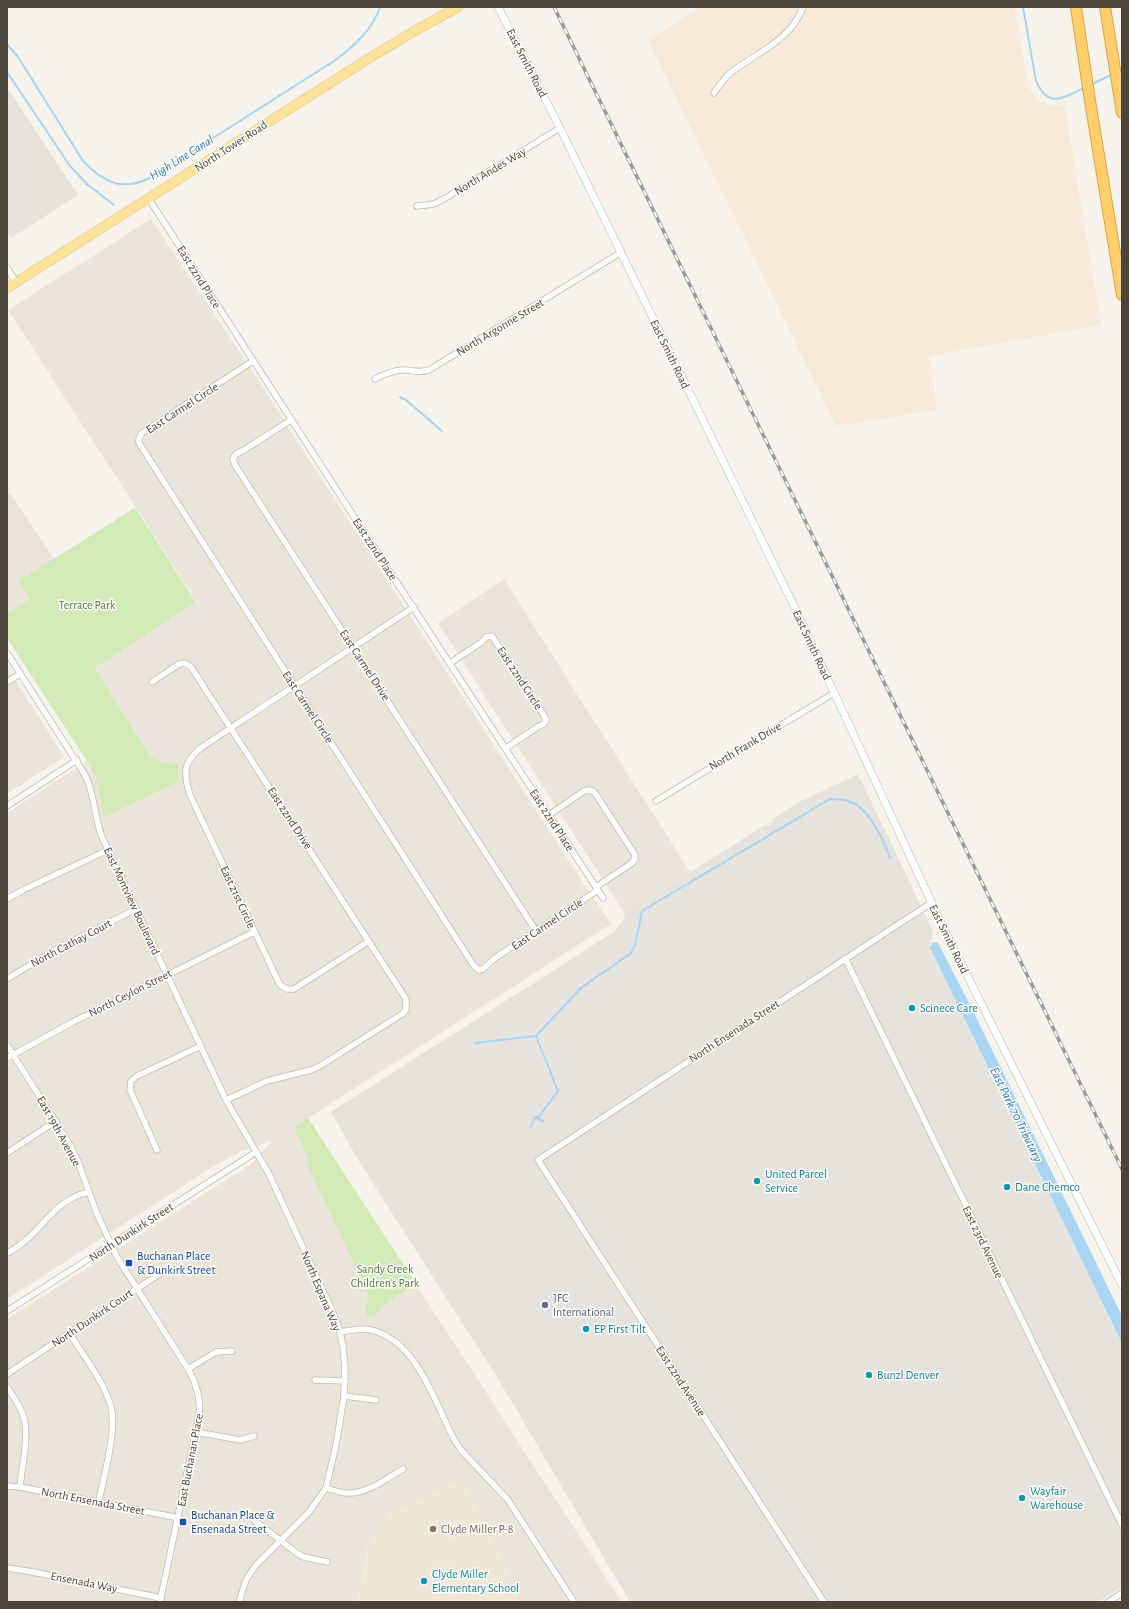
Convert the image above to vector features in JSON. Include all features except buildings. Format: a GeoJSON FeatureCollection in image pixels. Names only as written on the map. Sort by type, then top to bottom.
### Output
{"type":"FeatureCollection","features":[{"type":"Feature","properties":{"kind":"highway"},"geometry":{"type":"LineString","coordinates":[[1070,7],[1085,73]]}},
{"type":"Feature","properties":{"kind":"highway"},"geometry":{"type":"LineString","coordinates":[[1076,7],[1085,73],[1122,295]]}},
{"type":"Feature","properties":{"kind":"highway"},"geometry":{"type":"LineString","coordinates":[[1105,7],[1122,113]]}},
{"type":"Feature","properties":{"kind":"highway"},"geometry":{"type":"LineString","coordinates":[[1112,7],[1114,59]]}},
{"type":"Feature","properties":{"kind":"main road","name":"North Tower Road"},"geometry":{"type":"LineString","coordinates":[[7,288],[368,60],[418,29],[458,7]]}},
{"type":"Feature","properties":{"kind":"street","name":"East Smith Road"},"geometry":{"type":"LineString","coordinates":[[498,7],[560,128],[792,604],[931,903],[1122,1285]]}},
{"type":"Feature","properties":{"kind":"street"},"geometry":{"type":"LineString","coordinates":[[714,93],[728,75],[786,34],[797,21],[803,7]]}},
{"type":"Feature","properties":{"kind":"street","name":"North Andes Way"},"geometry":{"type":"LineString","coordinates":[[417,206],[434,204],[444,199],[560,128]]}},
{"type":"Feature","properties":{"kind":"street","name":"East 22nd Place"},"geometry":{"type":"LineString","coordinates":[[149,199],[291,420],[603,898]]}},
{"type":"Feature","properties":{"kind":"street","name":"North Argonne Street"},"geometry":{"type":"LineString","coordinates":[[375,379],[389,372],[398,370],[407,370],[419,373],[429,370],[620,253]]}},
{"type":"Feature","properties":{"kind":"street"},"geometry":{"type":"LineString","coordinates":[[7,268],[16,282]]}},
{"type":"Feature","properties":{"kind":"street","name":"East Carmel Circle"},"geometry":{"type":"LineString","coordinates":[[253,361],[142,434],[138,439],[139,443],[474,966],[479,970],[483,969],[495,958],[597,889]]}},
{"type":"Feature","properties":{"kind":"street","name":"East Carmel Drive"},"geometry":{"type":"LineString","coordinates":[[291,420],[236,454],[233,459],[235,466],[353,646],[536,931]]}},
{"type":"Feature","properties":{"kind":"street","name":"East 21st Circle"},"geometry":{"type":"LineString","coordinates":[[369,941],[294,989],[287,989],[280,985],[190,795],[185,776],[186,767],[194,754],[294,685],[414,607]]}},
{"type":"Feature","properties":{"kind":"street","name":"East 22nd Circle"},"geometry":{"type":"LineString","coordinates":[[450,663],[482,642],[486,637],[492,636],[496,640],[546,720],[544,724],[506,748]]}},
{"type":"Feature","properties":{"kind":"street","name":"East Montview Boulevard"},"geometry":{"type":"LineString","coordinates":[[7,653],[77,760],[90,786],[99,830],[108,850],[226,1100],[256,1152]]}},
{"type":"Feature","properties":{"kind":"street","name":"East 22nd Drive"},"geometry":{"type":"LineString","coordinates":[[152,682],[179,664],[188,664],[191,667],[232,728],[406,999],[406,1010],[399,1016],[320,1066],[311,1070],[267,1081],[226,1100]]}},
{"type":"Feature","properties":{"kind":"street"},"geometry":{"type":"LineString","coordinates":[[7,682],[20,674]]}},
{"type":"Feature","properties":{"kind":"street","name":"North Frank Drive"},"geometry":{"type":"LineString","coordinates":[[656,801],[834,692]]}},
{"type":"Feature","properties":{"kind":"street"},"geometry":{"type":"LineString","coordinates":[[7,806],[77,760]]}},
{"type":"Feature","properties":{"kind":"street"},"geometry":{"type":"LineString","coordinates":[[549,815],[584,791],[593,791],[601,802],[635,855],[635,859],[632,863],[597,889]]}},
{"type":"Feature","properties":{"kind":"street"},"geometry":{"type":"LineString","coordinates":[[7,899],[31,886],[108,850]]}},
{"type":"Feature","properties":{"kind":"street","name":"North Ensenada Street"},"geometry":{"type":"LineString","coordinates":[[538,1160],[931,903]]}},
{"type":"Feature","properties":{"kind":"street","name":"North Cathay Court"},"geometry":{"type":"LineString","coordinates":[[7,979],[55,950],[136,909]]}},
{"type":"Feature","properties":{"kind":"street","name":"North Ceylon Street"},"geometry":{"type":"LineString","coordinates":[[7,1058],[74,1022],[254,932]]}},
{"type":"Feature","properties":{"kind":"street","name":"East 23rd Avenue"},"geometry":{"type":"LineString","coordinates":[[845,958],[1122,1525]]}},
{"type":"Feature","properties":{"kind":"street","name":"East 19th Avenue"},"geometry":{"type":"LineString","coordinates":[[7,1045],[56,1121],[77,1159],[97,1214],[111,1245]]}},
{"type":"Feature","properties":{"kind":"street"},"geometry":{"type":"LineString","coordinates":[[158,1150],[130,1090],[130,1081],[137,1076],[201,1046]]}},
{"type":"Feature","properties":{"kind":"street"},"geometry":{"type":"LineString","coordinates":[[7,1153],[56,1121]]}},
{"type":"Feature","properties":{"kind":"street","name":"North Dunkirk Street"},"geometry":{"type":"LineString","coordinates":[[7,1311],[256,1152]]}},
{"type":"Feature","properties":{"kind":"street","name":"North Espana Way"},"geometry":{"type":"LineString","coordinates":[[239,1602],[246,1580],[252,1570],[309,1512],[326,1488],[335,1452],[345,1382],[344,1357],[340,1332],[331,1308],[269,1174],[256,1152]]}},
{"type":"Feature","properties":{"kind":"street","name":"East 22nd Avenue"},"geometry":{"type":"LineString","coordinates":[[538,1160],[824,1602]]}},
{"type":"Feature","properties":{"kind":"street"},"geometry":{"type":"LineString","coordinates":[[7,1253],[32,1236],[59,1206],[72,1197],[89,1192]]}},
{"type":"Feature","properties":{"kind":"street","name":"East Buchanan Place"},"geometry":{"type":"LineString","coordinates":[[111,1245],[117,1258],[194,1378],[200,1402],[196,1432],[161,1600]]}},
{"type":"Feature","properties":{"kind":"street","name":"North Dunkirk Court"},"geometry":{"type":"LineString","coordinates":[[7,1374],[164,1271],[180,1270]]}},
{"type":"Feature","properties":{"kind":"street"},"geometry":{"type":"LineString","coordinates":[[340,1332],[359,1329],[374,1331],[391,1340],[405,1351],[416,1364],[458,1446],[510,1503],[574,1602]]}},
{"type":"Feature","properties":{"kind":"street"},"geometry":{"type":"LineString","coordinates":[[70,1334],[106,1392],[113,1415],[112,1433],[99,1501]]}},
{"type":"Feature","properties":{"kind":"street"},"geometry":{"type":"LineString","coordinates":[[188,1369],[216,1352],[232,1351]]}},
{"type":"Feature","properties":{"kind":"street"},"geometry":{"type":"LineString","coordinates":[[316,1380],[345,1382]]}},
{"type":"Feature","properties":{"kind":"street"},"geometry":{"type":"LineString","coordinates":[[7,1387],[19,1406],[25,1424],[20,1487]]}},
{"type":"Feature","properties":{"kind":"street"},"geometry":{"type":"LineString","coordinates":[[344,1396],[376,1400]]}},
{"type":"Feature","properties":{"kind":"street"},"geometry":{"type":"LineString","coordinates":[[196,1432],[240,1440],[254,1436]]}},
{"type":"Feature","properties":{"kind":"street"},"geometry":{"type":"LineString","coordinates":[[326,1488],[342,1493],[353,1493],[383,1481],[403,1469]]}},
{"type":"Feature","properties":{"kind":"street","name":"North Ensenada Street"},"geometry":{"type":"LineString","coordinates":[[7,1486],[99,1501],[179,1518]]}},
{"type":"Feature","properties":{"kind":"street"},"geometry":{"type":"LineString","coordinates":[[255,1521],[304,1557],[327,1562]]}},
{"type":"Feature","properties":{"kind":"street","name":"Ensenada Way"},"geometry":{"type":"LineString","coordinates":[[7,1568],[33,1572],[161,1600]]}},
{"type":"Feature","properties":{"kind":"street"},"geometry":{"type":"LineString","coordinates":[[1108,1602],[1122,1593]]}},
{"type":"Feature","properties":{"kind":"shaded area"},"geometry":{"type":"Polygon","coordinates":[[[702,7],[1015,7],[1028,87],[1037,100],[1048,105],[1065,106],[1101,325],[929,356],[937,410],[836,426],[648,40],[702,7]]]}},
{"type":"Feature","properties":{"kind":"shaded area"},"geometry":{"type":"Polygon","coordinates":[[[7,87],[78,195],[11,238],[7,232],[7,87]]]}},
{"type":"Feature","properties":{"kind":"shaded area"},"geometry":{"type":"Polygon","coordinates":[[[151,219],[241,354],[611,924],[308,1118],[622,1602],[520,1602],[462,1479],[368,1546],[357,1602],[7,1602],[7,1319],[250,1165],[272,1141],[242,1151],[214,1166],[7,1299],[7,813],[87,761],[7,638],[7,495],[10,493],[54,559],[135,508],[273,719],[8,310],[151,219]]]}},
{"type":"Feature","properties":{"kind":"shaded area"},"geometry":{"type":"Polygon","coordinates":[[[504,579],[690,872],[625,914],[438,623],[504,579]]]}},
{"type":"Feature","properties":{"kind":"shaded area"},"geometry":{"type":"Polygon","coordinates":[[[7,667],[64,757],[7,794],[7,667]]]}},
{"type":"Feature","properties":{"kind":"shaded area"},"geometry":{"type":"Polygon","coordinates":[[[858,774],[933,931],[930,948],[1122,1343],[1122,1587],[1098,1602],[630,1602],[500,1382],[360,1163],[331,1112],[614,932],[623,921],[625,914],[766,824],[767,826],[773,822],[772,819],[797,803],[858,774]]]}},
{"type":"Feature","properties":{"kind":"shaded area","name":"Clyde Miller P-8"},"geometry":{"type":"Polygon","coordinates":[[[462,1478],[520,1602],[357,1602],[368,1546],[392,1512],[462,1478]]]}},
{"type":"Feature","properties":{"kind":"green space","name":"Terrace Park"},"geometry":{"type":"Polygon","coordinates":[[[135,508],[195,602],[94,668],[150,756],[160,762],[178,764],[178,782],[104,817],[97,781],[90,765],[7,638],[7,614],[30,599],[19,581],[135,508]]]}},
{"type":"Feature","properties":{"kind":"green space","name":"Sandy Creek Children's Park"},"geometry":{"type":"Polygon","coordinates":[[[308,1118],[416,1284],[389,1301],[373,1317],[366,1316],[368,1293],[306,1162],[309,1160],[294,1127],[308,1118]]]}},
{"type":"Feature","properties":{"kind":"water","name":"East Park 70 Tributary"},"geometry":{"type":"Polygon","coordinates":[[[933,942],[938,943],[973,1011],[1122,1316],[1122,1343],[930,948],[933,942]]]}},
{"type":"Feature","properties":{"kind":"waterway","name":"High Line Canal"},"geometry":{"type":"LineString","coordinates":[[7,44],[18,57],[83,161],[106,180],[114,183],[132,184],[142,182],[152,177],[337,59],[351,48],[368,30],[380,7]]}},
{"type":"Feature","properties":{"kind":"waterway","name":"High Line Canal"},"geometry":{"type":"LineString","coordinates":[[1023,7],[1036,81],[1041,90],[1051,98],[1057,99],[1063,98],[1084,88]]}},
{"type":"Feature","properties":{"kind":"waterway"},"geometry":{"type":"LineString","coordinates":[[7,72],[70,166],[88,185],[114,205]]}},
{"type":"Feature","properties":{"kind":"waterway","name":"High Line Canal"},"geometry":{"type":"LineString","coordinates":[[1090,85],[1113,74]]}},
{"type":"Feature","properties":{"kind":"waterway"},"geometry":{"type":"LineString","coordinates":[[400,397],[406,400],[442,431]]}},
{"type":"Feature","properties":{"kind":"waterway"},"geometry":{"type":"LineString","coordinates":[[531,1127],[535,1117],[539,1117],[558,1091],[536,1036],[581,988],[631,953],[635,945],[642,911],[830,799],[842,799],[849,801],[863,810],[879,833],[890,858]]}},
{"type":"Feature","properties":{"kind":"waterway"},"geometry":{"type":"LineString","coordinates":[[475,1043],[535,1036]]}},
{"type":"Feature","properties":{"kind":"waterway"},"geometry":{"type":"LineString","coordinates":[[535,1117],[543,1121]]}},
{"type":"Feature","properties":{"kind":"railway"},"geometry":{"type":"LineString","coordinates":[[554,7],[1122,1169]]}},
{"type":"Feature","properties":{"kind":"place","name":"Scinece Care"},"geometry":{"type":"Point","coordinates":[912,1008]}},
{"type":"Feature","properties":{"kind":"place","name":"United Parcel Service"},"geometry":{"type":"Point","coordinates":[757,1181]}},
{"type":"Feature","properties":{"kind":"place","name":"Dane Chemco"},"geometry":{"type":"Point","coordinates":[1007,1187]}},
{"type":"Feature","properties":{"kind":"place","name":"Buchanan Place & Dunkirk Street"},"geometry":{"type":"Point","coordinates":[129,1263]}},
{"type":"Feature","properties":{"kind":"place","name":"JFC International"},"geometry":{"type":"Point","coordinates":[545,1305]}},
{"type":"Feature","properties":{"kind":"place","name":"EP First Tilt"},"geometry":{"type":"Point","coordinates":[586,1329]}},
{"type":"Feature","properties":{"kind":"place","name":"Bunzl Denver"},"geometry":{"type":"Point","coordinates":[869,1375]}},
{"type":"Feature","properties":{"kind":"place","name":"Wayfair Warehouse"},"geometry":{"type":"Point","coordinates":[1022,1498]}},
{"type":"Feature","properties":{"kind":"place","name":"Buchanan Place & Ensenada Street"},"geometry":{"type":"Point","coordinates":[183,1522]}},
{"type":"Feature","properties":{"kind":"place","name":"Clyde Miller P-8"},"geometry":{"type":"Point","coordinates":[433,1529]}},
{"type":"Feature","properties":{"kind":"place","name":"Clyde Miller Elementary School"},"geometry":{"type":"Point","coordinates":[424,1581]}}]}
